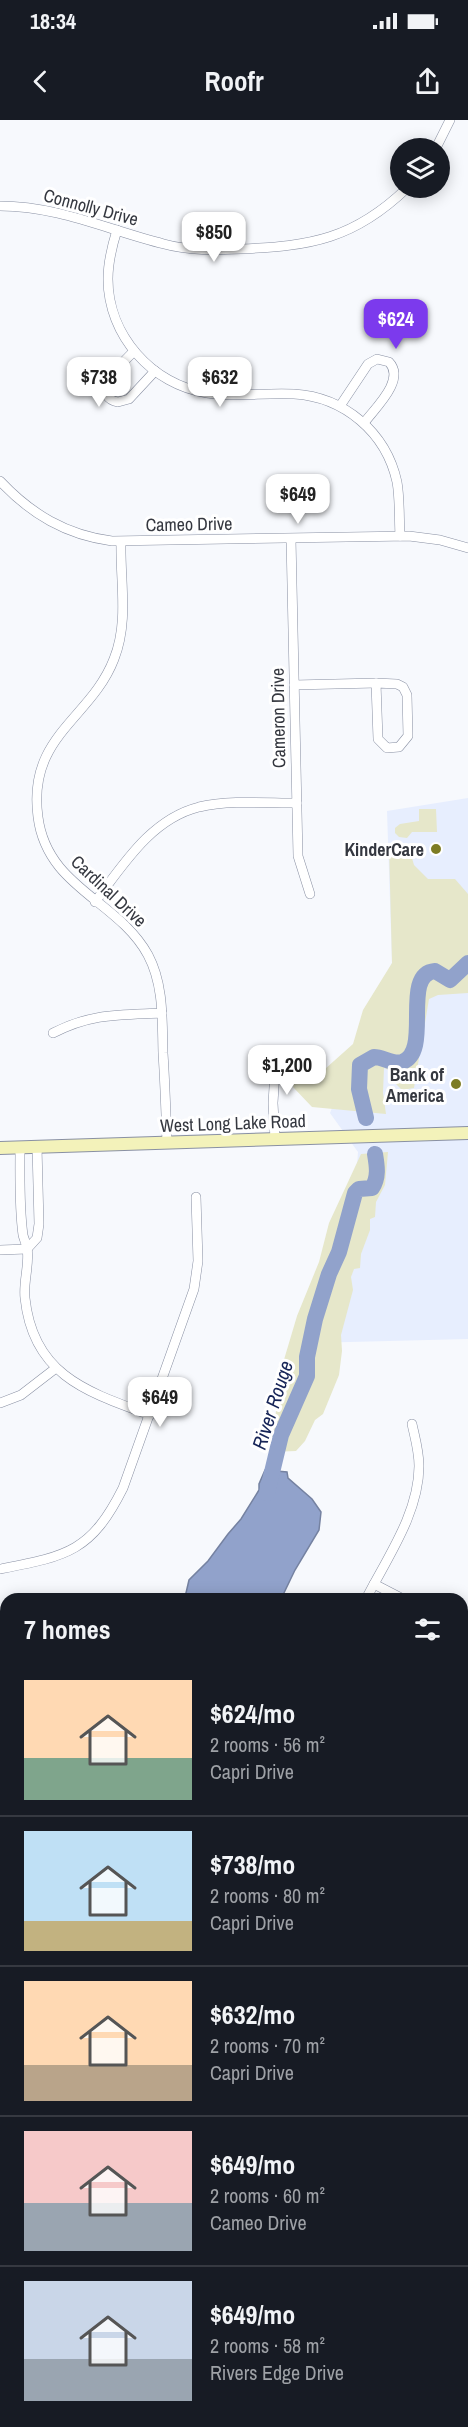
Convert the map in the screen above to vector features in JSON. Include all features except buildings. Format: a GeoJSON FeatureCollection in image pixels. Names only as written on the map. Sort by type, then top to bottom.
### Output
{"type":"FeatureCollection","features":[{"type":"Feature","properties":{"kind":"main road","name":"West Long Lake Road"},"geometry":{"type":"LineString","coordinates":[[0,1148],[468,1133]]}},
{"type":"Feature","properties":{"kind":"street"},"geometry":{"type":"LineString","coordinates":[[441,138],[450,120]]}},
{"type":"Feature","properties":{"kind":"street","name":"Connolly Drive"},"geometry":{"type":"LineString","coordinates":[[0,206],[57,212],[165,245],[185,248],[234,249],[296,246],[324,239],[354,226],[394,198]]}},
{"type":"Feature","properties":{"kind":"street"},"geometry":{"type":"LineString","coordinates":[[117,230],[110,256],[109,294],[118,324],[134,351],[155,371],[181,386],[204,393],[296,394],[320,398],[340,406],[363,423],[384,448],[395,474],[399,496],[400,536]]}},
{"type":"Feature","properties":{"kind":"street"},"geometry":{"type":"LineString","coordinates":[[134,351],[104,382],[104,390],[108,398],[115,402],[124,401],[155,371]]}},
{"type":"Feature","properties":{"kind":"street"},"geometry":{"type":"LineString","coordinates":[[340,406],[368,364],[377,359],[389,362],[395,371],[394,381],[363,423]]}},
{"type":"Feature","properties":{"kind":"street","name":"Cameo Drive"},"geometry":{"type":"LineString","coordinates":[[0,481],[29,509],[55,525],[89,537],[121,542],[400,536],[440,540],[468,548]]}},
{"type":"Feature","properties":{"kind":"street","name":"Cameron Drive"},"geometry":{"type":"LineString","coordinates":[[291,538],[298,856],[310,894]]}},
{"type":"Feature","properties":{"kind":"street","name":"Cardinal Drive"},"geometry":{"type":"LineString","coordinates":[[121,542],[122,626],[118,650],[102,682],[51,746],[40,775],[37,791],[38,818],[47,848],[65,876],[126,927],[147,954],[159,987],[162,1013],[167,1143]]}},
{"type":"Feature","properties":{"kind":"street"},"geometry":{"type":"LineString","coordinates":[[294,685],[376,683],[397,684],[403,687],[407,695],[408,736],[399,747],[387,748],[378,739],[376,683]]}},
{"type":"Feature","properties":{"kind":"street"},"geometry":{"type":"LineString","coordinates":[[95,902],[146,838],[173,818],[190,810],[220,804],[297,802]]}},
{"type":"Feature","properties":{"kind":"street"},"geometry":{"type":"LineString","coordinates":[[53,1033],[76,1022],[96,1017],[162,1013]]}},
{"type":"Feature","properties":{"kind":"street"},"geometry":{"type":"LineString","coordinates":[[275,1139],[273,1103],[276,1055]]}},
{"type":"Feature","properties":{"kind":"street"},"geometry":{"type":"LineString","coordinates":[[0,1250],[27,1249],[37,1238],[39,1224],[37,1147]]}},
{"type":"Feature","properties":{"kind":"street"},"geometry":{"type":"LineString","coordinates":[[20,1148],[22,1224],[27,1249],[25,1286],[27,1313],[38,1343],[56,1368],[75,1384],[87,1391],[150,1415]]}},
{"type":"Feature","properties":{"kind":"street"},"geometry":{"type":"LineString","coordinates":[[0,1569],[60,1556],[83,1542],[110,1515],[123,1488],[194,1289],[198,1262],[196,1197]]}},
{"type":"Feature","properties":{"kind":"street"},"geometry":{"type":"LineString","coordinates":[[0,1403],[21,1395],[56,1368]]}},
{"type":"Feature","properties":{"kind":"street"},"geometry":{"type":"LineString","coordinates":[[369,1593],[406,1519],[417,1491],[419,1454],[412,1424]]}},
{"type":"Feature","properties":{"kind":"street"},"geometry":{"type":"LineString","coordinates":[[374,1584],[391,1593]]}},
{"type":"Feature","properties":{"kind":"shaded area"},"geometry":{"type":"Polygon","coordinates":[[[468,798],[468,1339],[310,1343],[355,1193],[358,1152],[330,1113],[392,963],[387,811],[468,798]]]}},
{"type":"Feature","properties":{"kind":"green space"},"geometry":{"type":"Polygon","coordinates":[[[419,809],[436,809],[437,832],[412,832],[407,838],[399,837],[395,833],[395,828],[400,824],[419,821],[419,809]]]}},
{"type":"Feature","properties":{"kind":"green space"},"geometry":{"type":"Polygon","coordinates":[[[389,847],[409,848],[414,865],[428,879],[455,879],[468,894],[468,993],[438,995],[429,999],[414,1088],[402,1090],[395,1083],[393,1072],[384,1068],[383,1093],[386,1114],[312,1107],[293,1087],[297,1072],[325,1069],[353,1044],[363,1010],[392,963],[389,847]]]}},
{"type":"Feature","properties":{"kind":"green space"},"geometry":{"type":"Polygon","coordinates":[[[388,1152],[385,1185],[376,1202],[375,1217],[370,1219],[370,1230],[361,1254],[360,1268],[354,1269],[351,1277],[353,1290],[341,1335],[339,1375],[323,1414],[315,1420],[305,1441],[296,1451],[270,1452],[283,1363],[297,1316],[319,1262],[329,1223],[361,1154],[388,1152]]]}},
{"type":"Feature","properties":{"kind":"water"},"geometry":{"type":"Polygon","coordinates":[[[265,1470],[287,1472],[288,1478],[312,1499],[321,1512],[319,1530],[284,1593],[186,1593],[189,1580],[208,1561],[241,1519],[259,1490],[265,1470]]]}},
{"type":"Feature","properties":{"kind":"waterway","name":"River Rouge"},"geometry":{"type":"LineString","coordinates":[[366,1118],[359,1089],[360,1065],[374,1057],[399,1063],[411,1055],[417,1030],[419,985],[425,975],[435,971],[450,980],[468,963]]}},
{"type":"Feature","properties":{"kind":"waterway","name":"River Rouge"},"geometry":{"type":"LineString","coordinates":[[267,1493],[281,1435],[307,1376],[307,1357],[315,1319],[329,1274],[339,1252],[355,1193],[359,1189],[372,1188],[376,1180],[375,1154]]}},
{"type":"Feature","properties":{"kind":"place","name":"KinderCare"},"geometry":{"type":"Point","coordinates":[436,849]}},
{"type":"Feature","properties":{"kind":"place","name":"Bank of America"},"geometry":{"type":"Point","coordinates":[456,1084]}}]}
